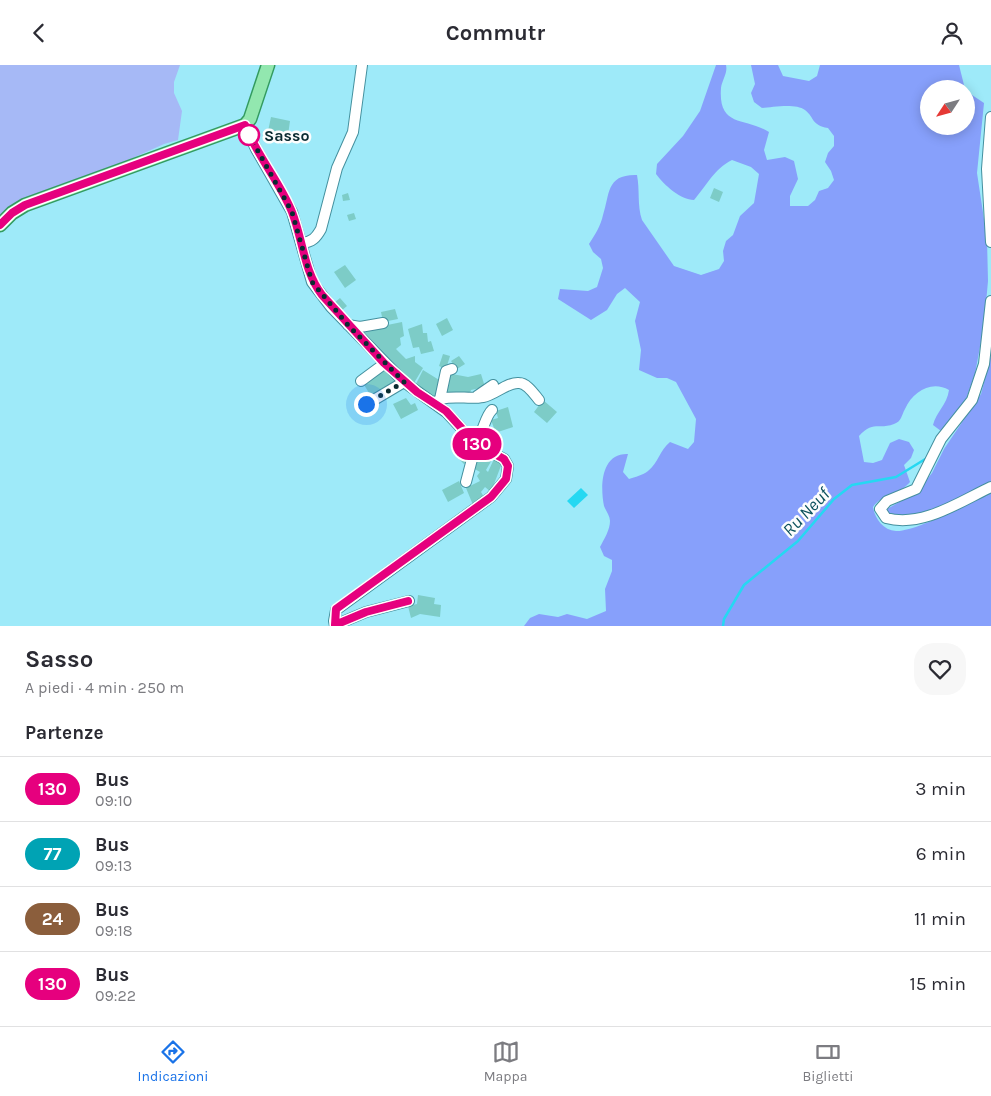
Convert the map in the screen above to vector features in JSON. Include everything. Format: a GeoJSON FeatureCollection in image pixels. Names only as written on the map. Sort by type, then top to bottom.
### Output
{"type":"FeatureCollection","features":[{"type":"Feature","properties":{"kind":"main road"},"geometry":{"type":"LineString","coordinates":[[0,225],[12,213],[25,205],[245,125],[250,119],[268,65]]}},
{"type":"Feature","properties":{"kind":"street"},"geometry":{"type":"LineString","coordinates":[[302,243],[310,242],[317,237],[321,229],[337,168],[353,132],[362,65]]}},
{"type":"Feature","properties":{"kind":"street"},"geometry":{"type":"LineString","coordinates":[[991,117],[987,169],[991,242]]}},
{"type":"Feature","properties":{"kind":"street"},"geometry":{"type":"LineString","coordinates":[[245,125],[256,149],[292,212],[312,282],[348,325],[404,382],[437,401],[475,443],[504,459],[508,466],[506,479],[491,497],[336,609],[335,625],[366,612],[408,601]]}},
{"type":"Feature","properties":{"kind":"street"},"geometry":{"type":"LineString","coordinates":[[991,301],[984,364],[972,400],[935,451],[916,489],[887,501],[880,509],[886,518],[900,521],[924,517],[991,487]]}},
{"type":"Feature","properties":{"kind":"street"},"geometry":{"type":"LineString","coordinates":[[348,325],[360,327],[384,323]]}},
{"type":"Feature","properties":{"kind":"street"},"geometry":{"type":"LineString","coordinates":[[361,381],[384,363]]}},
{"type":"Feature","properties":{"kind":"street"},"geometry":{"type":"LineString","coordinates":[[437,401],[446,371],[452,369]]}},
{"type":"Feature","properties":{"kind":"street"},"geometry":{"type":"LineString","coordinates":[[362,407],[404,382]]}},
{"type":"Feature","properties":{"kind":"street"},"geometry":{"type":"LineString","coordinates":[[437,401],[475,398],[493,394],[513,383],[525,385],[539,400]]}},
{"type":"Feature","properties":{"kind":"street"},"geometry":{"type":"LineString","coordinates":[[475,398],[493,385]]}},
{"type":"Feature","properties":{"kind":"street"},"geometry":{"type":"LineString","coordinates":[[466,482],[475,443],[482,435],[488,413],[492,411]]}},
{"type":"Feature","properties":{"kind":"shaded area"},"geometry":{"type":"Polygon","coordinates":[[[0,65],[180,65],[174,82],[174,93],[182,111],[178,140],[164,144],[0,218],[0,65]]]}},
{"type":"Feature","properties":{"kind":"shaded area"},"geometry":{"type":"Polygon","coordinates":[[[716,65],[726,65],[721,88],[721,101],[724,110],[735,119],[769,132],[764,150],[767,160],[785,157],[794,161],[798,179],[790,196],[790,206],[808,206],[815,200],[819,191],[828,188],[834,180],[825,162],[828,153],[834,146],[834,136],[828,128],[816,123],[801,108],[784,106],[762,108],[754,102],[751,93],[755,84],[751,65],[778,65],[783,76],[809,81],[817,76],[820,65],[959,65],[963,80],[920,80],[920,135],[975,135],[975,97],[984,103],[977,173],[987,239],[988,281],[984,325],[975,374],[965,402],[941,431],[933,425],[949,390],[943,387],[930,387],[918,392],[913,397],[897,423],[889,426],[868,428],[859,436],[864,462],[873,463],[882,460],[890,443],[899,439],[909,442],[914,450],[911,458],[904,465],[910,482],[881,499],[873,507],[878,520],[887,529],[896,531],[916,527],[944,516],[991,493],[991,626],[524,626],[530,618],[539,614],[558,617],[567,614],[587,619],[606,611],[605,589],[612,571],[612,560],[604,556],[600,547],[610,524],[604,506],[602,489],[604,472],[607,465],[619,455],[628,454],[623,472],[629,479],[648,471],[670,442],[688,449],[694,442],[696,419],[676,382],[667,378],[657,378],[639,370],[641,350],[635,321],[640,302],[625,288],[617,294],[607,310],[591,320],[558,299],[560,289],[588,291],[597,287],[603,268],[601,259],[593,252],[589,244],[601,222],[611,187],[614,182],[627,176],[637,175],[642,220],[674,266],[701,275],[719,269],[724,261],[723,251],[726,241],[733,235],[740,216],[754,203],[759,174],[751,167],[732,160],[715,173],[694,200],[673,191],[656,174],[657,164],[683,136],[700,111],[716,65]]]}},
{"type":"Feature","properties":{"kind":"shaded area"},"geometry":{"type":"Polygon","coordinates":[[[991,355],[991,481],[955,500],[927,511],[900,516],[889,514],[887,509],[917,492],[932,473],[944,449],[981,394],[991,355]]]}},
{"type":"Feature","properties":{"kind":"shaded area"},"geometry":{"type":"Polygon","coordinates":[[[581,488],[588,495],[574,508],[567,501],[581,488]]]}},
{"type":"Feature","properties":{"kind":"building"},"geometry":{"type":"Polygon","coordinates":[[[271,117],[290,121],[288,135],[268,131],[271,117]]]}},
{"type":"Feature","properties":{"kind":"building"},"geometry":{"type":"Polygon","coordinates":[[[714,188],[723,192],[719,202],[710,198],[714,188]]]}},
{"type":"Feature","properties":{"kind":"building"},"geometry":{"type":"Polygon","coordinates":[[[348,193],[350,200],[343,201],[342,195],[348,193]]]}},
{"type":"Feature","properties":{"kind":"building"},"geometry":{"type":"Polygon","coordinates":[[[354,213],[356,219],[349,221],[347,215],[354,213]]]}},
{"type":"Feature","properties":{"kind":"building"},"geometry":{"type":"Polygon","coordinates":[[[345,265],[356,280],[345,288],[334,272],[345,265]]]}},
{"type":"Feature","properties":{"kind":"building"},"geometry":{"type":"Polygon","coordinates":[[[340,298],[347,306],[341,311],[334,303],[340,298]]]}},
{"type":"Feature","properties":{"kind":"building"},"geometry":{"type":"Polygon","coordinates":[[[395,309],[398,319],[383,322],[381,312],[395,309]]]}},
{"type":"Feature","properties":{"kind":"building"},"geometry":{"type":"Polygon","coordinates":[[[447,318],[453,330],[442,336],[436,324],[447,318]]]}},
{"type":"Feature","properties":{"kind":"building"},"geometry":{"type":"Polygon","coordinates":[[[402,322],[404,336],[400,338],[401,345],[396,349],[406,359],[415,356],[415,362],[423,368],[414,383],[400,375],[358,331],[402,322]]]}},
{"type":"Feature","properties":{"kind":"building"},"geometry":{"type":"Polygon","coordinates":[[[422,324],[423,333],[427,333],[428,342],[431,341],[434,351],[421,354],[419,347],[413,348],[408,329],[422,324]]]}},
{"type":"Feature","properties":{"kind":"building"},"geometry":{"type":"Polygon","coordinates":[[[443,354],[450,356],[446,369],[439,366],[443,354]]]}},
{"type":"Feature","properties":{"kind":"building"},"geometry":{"type":"Polygon","coordinates":[[[459,356],[465,364],[457,369],[451,361],[459,356]]]}},
{"type":"Feature","properties":{"kind":"building"},"geometry":{"type":"Polygon","coordinates":[[[384,367],[398,382],[372,398],[363,383],[384,367]]]}},
{"type":"Feature","properties":{"kind":"building"},"geometry":{"type":"Polygon","coordinates":[[[423,370],[444,383],[434,399],[414,388],[423,370]]]}},
{"type":"Feature","properties":{"kind":"building"},"geometry":{"type":"Polygon","coordinates":[[[447,373],[468,377],[481,374],[485,387],[471,390],[469,396],[441,396],[447,373]]]}},
{"type":"Feature","properties":{"kind":"building"},"geometry":{"type":"Polygon","coordinates":[[[406,398],[411,405],[415,403],[418,410],[401,419],[393,404],[406,398]]]}},
{"type":"Feature","properties":{"kind":"building"},"geometry":{"type":"Polygon","coordinates":[[[543,400],[557,412],[547,423],[534,412],[543,400]]]}},
{"type":"Feature","properties":{"kind":"building"},"geometry":{"type":"Polygon","coordinates":[[[508,407],[513,427],[498,432],[497,430],[495,431],[491,420],[498,418],[496,411],[508,407]]]}},
{"type":"Feature","properties":{"kind":"building"},"geometry":{"type":"Polygon","coordinates":[[[462,446],[473,456],[464,464],[454,454],[462,446]]]}},
{"type":"Feature","properties":{"kind":"building"},"geometry":{"type":"Polygon","coordinates":[[[478,453],[493,458],[486,470],[488,472],[494,459],[502,463],[491,492],[485,487],[481,492],[485,499],[473,505],[466,488],[480,481],[477,476],[480,472],[471,467],[478,453]]]}},
{"type":"Feature","properties":{"kind":"building"},"geometry":{"type":"Polygon","coordinates":[[[459,481],[464,493],[448,502],[442,490],[459,481]]]}},
{"type":"Feature","properties":{"kind":"building"},"geometry":{"type":"Polygon","coordinates":[[[418,595],[435,598],[434,604],[441,605],[440,617],[420,614],[411,618],[408,606],[417,604],[418,595]]]}},
{"type":"Feature","properties":{"kind":"waterway","name":"Ru Neuf"},"geometry":{"type":"LineString","coordinates":[[723,626],[724,619],[744,585],[798,541],[834,499],[852,485],[896,477],[927,458]]}},
{"type":"Feature","properties":{"kind":"bus line","name":"130"},"geometry":{"type":"LineString","coordinates":[[0,225],[12,213],[25,205],[220,136],[245,125],[265,166],[292,212],[312,282],[331,307],[404,382],[446,411],[476,444],[504,459],[508,466],[509,473],[506,479],[491,497],[336,609],[335,625],[366,612],[408,601]]}},
{"type":"Feature","properties":{"kind":"place","name":"Sasso"},"geometry":{"type":"Point","coordinates":[249,135]}},
{"type":"Feature","properties":{"kind":"route"},"geometry":{"type":"LineString","coordinates":[[249,135],[292,212],[312,282],[331,307],[404,382],[366,404]]}}]}
